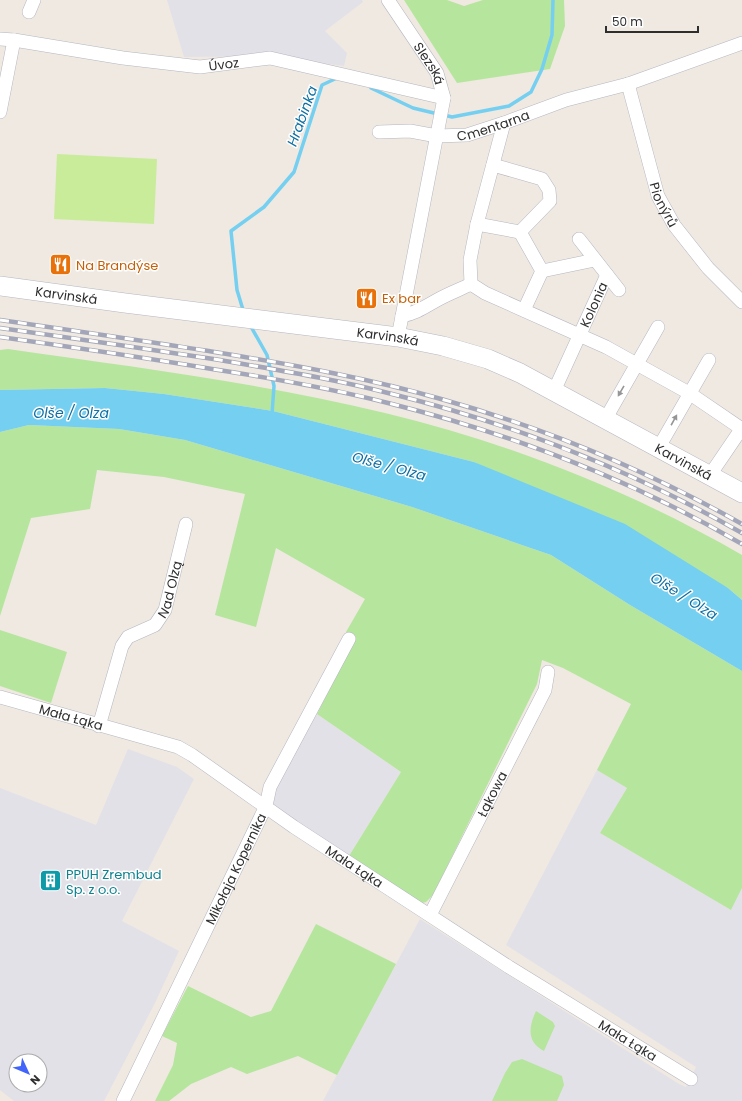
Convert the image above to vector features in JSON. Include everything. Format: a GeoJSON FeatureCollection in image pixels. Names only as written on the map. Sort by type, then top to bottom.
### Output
{"type":"FeatureCollection","features":[{"type":"Feature","properties":{"kind":"main road","name":"Karvinská"},"geometry":{"type":"LineString","coordinates":[[0,286],[398,337],[443,346],[488,360],[520,373],[606,418],[742,493]]}},
{"type":"Feature","properties":{"kind":"street","name":"Slezská"},"geometry":{"type":"LineString","coordinates":[[388,0],[437,73],[444,102],[438,132]]}},
{"type":"Feature","properties":{"kind":"street","name":"Úvoz"},"geometry":{"type":"LineString","coordinates":[[0,39],[123,58],[200,67],[270,58],[444,102]]}},
{"type":"Feature","properties":{"kind":"street"},"geometry":{"type":"LineString","coordinates":[[0,112],[14,40]]}},
{"type":"Feature","properties":{"kind":"street","name":"Cmentarna"},"geometry":{"type":"LineString","coordinates":[[379,132],[410,131],[467,135],[566,100],[628,84],[742,43]]}},
{"type":"Feature","properties":{"kind":"street","name":"Pionýrů"},"geometry":{"type":"LineString","coordinates":[[628,84],[658,196],[674,225],[708,268],[742,302]]}},
{"type":"Feature","properties":{"kind":"street"},"geometry":{"type":"LineString","coordinates":[[402,316],[413,314],[448,294],[471,284],[470,260],[477,224],[504,123]]}},
{"type":"Feature","properties":{"kind":"street"},"geometry":{"type":"LineString","coordinates":[[398,337],[438,132]]}},
{"type":"Feature","properties":{"kind":"street"},"geometry":{"type":"LineString","coordinates":[[493,165],[542,179],[549,190],[550,201],[520,232]]}},
{"type":"Feature","properties":{"kind":"street"},"geometry":{"type":"LineString","coordinates":[[477,224],[520,232]]}},
{"type":"Feature","properties":{"kind":"street"},"geometry":{"type":"LineString","coordinates":[[520,232],[542,271]]}},
{"type":"Feature","properties":{"kind":"street","name":"Kolonia"},"geometry":{"type":"LineString","coordinates":[[579,239],[619,290]]}},
{"type":"Feature","properties":{"kind":"street"},"geometry":{"type":"LineString","coordinates":[[542,271],[595,260]]}},
{"type":"Feature","properties":{"kind":"street"},"geometry":{"type":"LineString","coordinates":[[524,310],[542,271]]}},
{"type":"Feature","properties":{"kind":"street","name":"Kolonia"},"geometry":{"type":"LineString","coordinates":[[554,391],[607,275]]}},
{"type":"Feature","properties":{"kind":"street","name":"Kolonia"},"geometry":{"type":"LineString","coordinates":[[471,284],[485,293],[580,335],[637,364],[689,393],[742,428],[710,475]]}},
{"type":"Feature","properties":{"kind":"street"},"geometry":{"type":"LineString","coordinates":[[606,418],[658,327]]}},
{"type":"Feature","properties":{"kind":"street"},"geometry":{"type":"LineString","coordinates":[[659,447],[709,360]]}},
{"type":"Feature","properties":{"kind":"street","name":"Nad Olzą"},"geometry":{"type":"LineString","coordinates":[[100,726],[122,646],[128,637],[155,625],[165,610],[186,524]]}},
{"type":"Feature","properties":{"kind":"street","name":"Mikołaja Kopernika"},"geometry":{"type":"LineString","coordinates":[[123,1101],[266,806],[270,787],[349,639]]}},
{"type":"Feature","properties":{"kind":"street","name":"Łąkowa"},"geometry":{"type":"LineString","coordinates":[[430,915],[545,690],[548,672]]}},
{"type":"Feature","properties":{"kind":"street","name":"Mała Łąka"},"geometry":{"type":"LineString","coordinates":[[0,697],[178,747],[209,766],[294,827],[509,967],[691,1079]]}},
{"type":"Feature","properties":{"kind":"shaded area"},"geometry":{"type":"Polygon","coordinates":[[[167,0],[362,0],[363,2],[325,31],[347,53],[344,66],[268,56],[184,57],[167,0]]]}},
{"type":"Feature","properties":{"kind":"shaded area"},"geometry":{"type":"Polygon","coordinates":[[[317,714],[401,772],[349,856],[273,805],[274,791],[317,714]]]}},
{"type":"Feature","properties":{"kind":"shaded area"},"geometry":{"type":"Polygon","coordinates":[[[128,749],[177,767],[194,779],[122,921],[179,951],[155,1003],[104,1101],[14,1101],[0,1090],[0,788],[96,825],[128,749]]]}},
{"type":"Feature","properties":{"kind":"shaded area"},"geometry":{"type":"Polygon","coordinates":[[[597,770],[627,788],[600,833],[731,910],[742,888],[742,1101],[323,1101],[420,919],[679,1084],[686,1087],[696,1067],[506,945],[597,770]]]}},
{"type":"Feature","properties":{"kind":"green space"},"geometry":{"type":"Polygon","coordinates":[[[404,0],[447,0],[464,6],[483,0],[564,0],[565,26],[550,69],[457,83],[404,0]]]}},
{"type":"Feature","properties":{"kind":"green space"},"geometry":{"type":"Polygon","coordinates":[[[57,154],[157,159],[154,224],[54,219],[57,154]]]}},
{"type":"Feature","properties":{"kind":"green space"},"geometry":{"type":"Polygon","coordinates":[[[8,349],[197,376],[338,402],[432,425],[524,454],[569,471],[657,510],[742,555],[742,600],[728,588],[474,462],[273,411],[164,394],[105,388],[0,390],[0,350],[8,349]]]}},
{"type":"Feature","properties":{"kind":"green space"},"geometry":{"type":"Polygon","coordinates":[[[29,425],[119,429],[185,440],[412,507],[551,555],[630,605],[742,671],[742,888],[731,910],[600,833],[627,788],[597,770],[631,704],[563,668],[542,660],[537,684],[433,895],[426,902],[422,903],[349,856],[401,772],[317,714],[356,637],[346,632],[365,599],[276,548],[256,627],[215,615],[245,494],[164,477],[97,470],[90,509],[31,518],[0,616],[0,432],[29,425]]]}},
{"type":"Feature","properties":{"kind":"green space"},"geometry":{"type":"Polygon","coordinates":[[[0,630],[67,652],[51,703],[0,686],[0,630]]]}},
{"type":"Feature","properties":{"kind":"green space"},"geometry":{"type":"Polygon","coordinates":[[[316,924],[396,964],[337,1075],[298,1056],[247,1074],[231,1067],[191,1084],[169,1101],[155,1101],[173,1065],[177,1043],[162,1036],[188,986],[251,1017],[271,1011],[316,924]]]}},
{"type":"Feature","properties":{"kind":"green space"},"geometry":{"type":"Polygon","coordinates":[[[536,1011],[553,1022],[555,1026],[544,1051],[534,1043],[531,1033],[532,1022],[536,1011]]]}},
{"type":"Feature","properties":{"kind":"green space"},"geometry":{"type":"Polygon","coordinates":[[[522,1059],[562,1076],[564,1085],[557,1101],[492,1101],[505,1073],[512,1062],[522,1059]]]}},
{"type":"Feature","properties":{"kind":"water","name":"Olše / Olza"},"geometry":{"type":"Polygon","coordinates":[[[105,388],[164,394],[273,411],[474,462],[625,524],[728,588],[742,600],[742,671],[630,605],[551,555],[412,507],[185,440],[119,429],[29,425],[0,432],[0,390],[105,388]]]}},
{"type":"Feature","properties":{"kind":"waterway","name":"Hrabinka"},"geometry":{"type":"LineString","coordinates":[[444,115],[452,117],[509,106],[531,92],[542,69],[552,35],[553,0]]}},
{"type":"Feature","properties":{"kind":"waterway","name":"Hrabinka"},"geometry":{"type":"LineString","coordinates":[[244,313],[237,290],[231,231],[264,207],[294,172],[322,85],[337,78]]}},
{"type":"Feature","properties":{"kind":"waterway","name":"Hrabinka"},"geometry":{"type":"LineString","coordinates":[[371,88],[413,108],[438,114]]}},
{"type":"Feature","properties":{"kind":"waterway","name":"Hrabinka"},"geometry":{"type":"LineString","coordinates":[[250,325],[267,355],[274,386],[272,414]]}},
{"type":"Feature","properties":{"kind":"railway"},"geometry":{"type":"LineString","coordinates":[[0,320],[281,363],[362,379],[441,399],[519,423],[595,452],[670,486],[742,524]]}},
{"type":"Feature","properties":{"kind":"railway"},"geometry":{"type":"LineString","coordinates":[[0,328],[220,360],[284,371],[328,379],[437,406],[527,435],[572,452],[658,489],[701,510],[742,533]]}},
{"type":"Feature","properties":{"kind":"railway"},"geometry":{"type":"LineString","coordinates":[[0,337],[132,356],[278,380],[322,388],[434,415],[525,444],[614,479],[658,499],[742,544]]}},
{"type":"Feature","properties":{"kind":"place","name":"Na Brandýse"},"geometry":{"type":"Point","coordinates":[60,265]}},
{"type":"Feature","properties":{"kind":"place","name":"Ex bar"},"geometry":{"type":"Point","coordinates":[367,298]}},
{"type":"Feature","properties":{"kind":"place","name":"PPUH Zrembud Sp. z o.o."},"geometry":{"type":"Point","coordinates":[50,881]}}]}
